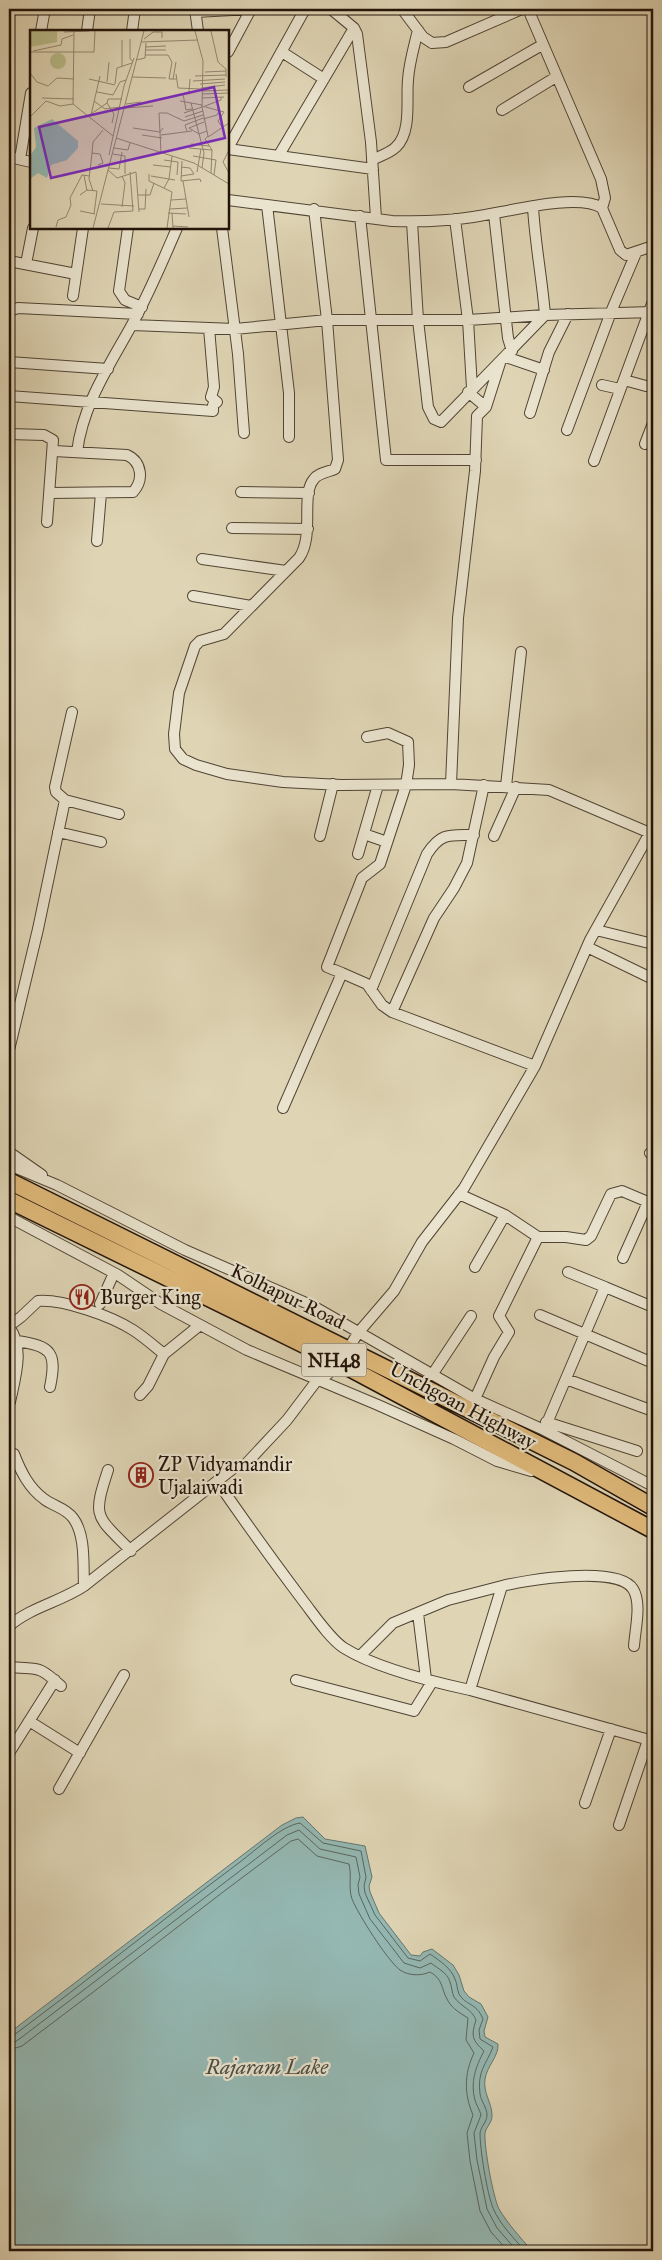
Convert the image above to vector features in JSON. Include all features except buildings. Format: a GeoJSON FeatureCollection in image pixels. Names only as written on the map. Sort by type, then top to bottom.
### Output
{"type":"FeatureCollection","features":[{"type":"Feature","properties":{"kind":"highway","name":"Kolhapur Road"},"geometry":{"type":"LineString","coordinates":[[9,1181],[565,1458],[653,1507]]}},
{"type":"Feature","properties":{"kind":"highway","name":"Unchgoan Highway"},"geometry":{"type":"LineString","coordinates":[[9,1200],[325,1355],[653,1530]]}},
{"type":"Feature","properties":{"kind":"street"},"geometry":{"type":"LineString","coordinates":[[41,30],[45,9]]}},
{"type":"Feature","properties":{"kind":"street"},"geometry":{"type":"LineString","coordinates":[[87,30],[90,9]]}},
{"type":"Feature","properties":{"kind":"street"},"geometry":{"type":"LineString","coordinates":[[132,30],[135,9]]}},
{"type":"Feature","properties":{"kind":"street"},"geometry":{"type":"LineString","coordinates":[[198,30],[195,10],[251,9],[229,50]]}},
{"type":"Feature","properties":{"kind":"street"},"geometry":{"type":"LineString","coordinates":[[229,146],[305,9]]}},
{"type":"Feature","properties":{"kind":"street"},"geometry":{"type":"LineString","coordinates":[[331,9],[354,28],[359,43],[376,218]]}},
{"type":"Feature","properties":{"kind":"street"},"geometry":{"type":"LineString","coordinates":[[405,10],[418,30],[432,44],[446,42],[522,9]]}},
{"type":"Feature","properties":{"kind":"street"},"geometry":{"type":"LineString","coordinates":[[528,9],[601,179],[605,198],[602,208]]}},
{"type":"Feature","properties":{"kind":"street"},"geometry":{"type":"LineString","coordinates":[[279,155],[354,28]]}},
{"type":"Feature","properties":{"kind":"street"},"geometry":{"type":"LineString","coordinates":[[229,148],[372,165],[397,147],[400,141],[408,112],[408,81],[418,30]]}},
{"type":"Feature","properties":{"kind":"street"},"geometry":{"type":"LineString","coordinates":[[468,87],[542,45]]}},
{"type":"Feature","properties":{"kind":"street"},"geometry":{"type":"LineString","coordinates":[[282,52],[324,79]]}},
{"type":"Feature","properties":{"kind":"street"},"geometry":{"type":"LineString","coordinates":[[502,110],[556,77]]}},
{"type":"Feature","properties":{"kind":"street"},"geometry":{"type":"LineString","coordinates":[[20,159],[30,99]]}},
{"type":"Feature","properties":{"kind":"street"},"geometry":{"type":"LineString","coordinates":[[9,157],[30,162]]}},
{"type":"Feature","properties":{"kind":"street"},"geometry":{"type":"LineString","coordinates":[[229,200],[412,222],[455,219],[533,206],[577,202],[595,204],[602,208],[620,250],[626,255],[653,246]]}},
{"type":"Feature","properties":{"kind":"street"},"geometry":{"type":"LineString","coordinates":[[267,205],[289,393],[289,437]]}},
{"type":"Feature","properties":{"kind":"street"},"geometry":{"type":"LineString","coordinates":[[412,222],[418,320],[428,407],[434,419],[444,421],[470,390],[506,357],[545,315],[541,270],[535,244],[533,206]]}},
{"type":"Feature","properties":{"kind":"street"},"geometry":{"type":"LineString","coordinates":[[314,209],[327,320],[338,460],[335,469],[319,474],[312,480],[309,493],[308,529],[304,550],[224,634],[200,641],[195,646],[179,693],[174,734],[175,749],[183,759],[227,774],[283,782],[378,785],[451,784],[511,786],[549,790],[652,830],[596,930],[535,1066],[459,1194],[422,1242],[394,1291],[358,1333],[350,1346]]}},
{"type":"Feature","properties":{"kind":"street"},"geometry":{"type":"LineString","coordinates":[[451,784],[458,618],[476,460],[477,416],[486,407],[506,357],[505,317],[494,214]]}},
{"type":"Feature","properties":{"kind":"street"},"geometry":{"type":"LineString","coordinates":[[360,216],[386,460],[476,460]]}},
{"type":"Feature","properties":{"kind":"street"},"geometry":{"type":"LineString","coordinates":[[455,219],[468,320],[470,390],[486,407]]}},
{"type":"Feature","properties":{"kind":"street"},"geometry":{"type":"LineString","coordinates":[[26,264],[33,229]]}},
{"type":"Feature","properties":{"kind":"street"},"geometry":{"type":"LineString","coordinates":[[72,296],[83,229]]}},
{"type":"Feature","properties":{"kind":"street"},"geometry":{"type":"LineString","coordinates":[[128,229],[119,291],[125,300],[140,310]]}},
{"type":"Feature","properties":{"kind":"street"},"geometry":{"type":"LineString","coordinates":[[77,452],[82,424],[90,401],[140,310],[177,229]]}},
{"type":"Feature","properties":{"kind":"street"},"geometry":{"type":"LineString","coordinates":[[222,229],[235,329],[244,434]]}},
{"type":"Feature","properties":{"kind":"street"},"geometry":{"type":"LineString","coordinates":[[567,430],[611,312],[636,253]]}},
{"type":"Feature","properties":{"kind":"street"},"geometry":{"type":"LineString","coordinates":[[9,261],[76,274]]}},
{"type":"Feature","properties":{"kind":"street"},"geometry":{"type":"LineString","coordinates":[[594,461],[651,312],[653,301]]}},
{"type":"Feature","properties":{"kind":"street"},"geometry":{"type":"LineString","coordinates":[[9,311],[18,308],[140,310]]}},
{"type":"Feature","properties":{"kind":"street"},"geometry":{"type":"LineString","coordinates":[[132,325],[235,329],[327,320],[468,320],[611,312],[651,312]]}},
{"type":"Feature","properties":{"kind":"street"},"geometry":{"type":"LineString","coordinates":[[530,413],[549,352],[568,314]]}},
{"type":"Feature","properties":{"kind":"street"},"geometry":{"type":"LineString","coordinates":[[9,396],[212,411],[213,405],[216,402],[211,397],[214,387],[209,328]]}},
{"type":"Feature","properties":{"kind":"street"},"geometry":{"type":"LineString","coordinates":[[506,357],[544,370]]}},
{"type":"Feature","properties":{"kind":"street"},"geometry":{"type":"LineString","coordinates":[[9,362],[108,369]]}},
{"type":"Feature","properties":{"kind":"street"},"geometry":{"type":"LineString","coordinates":[[602,385],[646,386]]}},
{"type":"Feature","properties":{"kind":"street"},"geometry":{"type":"LineString","coordinates":[[645,444],[653,424]]}},
{"type":"Feature","properties":{"kind":"street"},"geometry":{"type":"LineString","coordinates":[[9,434],[50,437],[53,440],[54,451],[47,522]]}},
{"type":"Feature","properties":{"kind":"street"},"geometry":{"type":"LineString","coordinates":[[50,493],[133,492],[139,486],[138,464],[134,458],[127,455],[54,451]]}},
{"type":"Feature","properties":{"kind":"street"},"geometry":{"type":"LineString","coordinates":[[240,492],[309,493]]}},
{"type":"Feature","properties":{"kind":"street"},"geometry":{"type":"LineString","coordinates":[[97,541],[101,493]]}},
{"type":"Feature","properties":{"kind":"street"},"geometry":{"type":"LineString","coordinates":[[232,528],[308,529]]}},
{"type":"Feature","properties":{"kind":"street"},"geometry":{"type":"LineString","coordinates":[[202,559],[286,571]]}},
{"type":"Feature","properties":{"kind":"street"},"geometry":{"type":"LineString","coordinates":[[193,596],[251,606]]}},
{"type":"Feature","properties":{"kind":"street"},"geometry":{"type":"LineString","coordinates":[[494,836],[511,786],[521,652]]}},
{"type":"Feature","properties":{"kind":"street"},"geometry":{"type":"LineString","coordinates":[[72,712],[55,787],[58,796],[65,800],[119,814]]}},
{"type":"Feature","properties":{"kind":"street"},"geometry":{"type":"LineString","coordinates":[[367,738],[388,733],[408,742],[409,765],[406,785],[380,864],[362,878],[327,967],[367,984],[382,1005],[392,1012],[535,1066]]}},
{"type":"Feature","properties":{"kind":"street"},"geometry":{"type":"LineString","coordinates":[[320,836],[333,784]]}},
{"type":"Feature","properties":{"kind":"street"},"geometry":{"type":"LineString","coordinates":[[358,854],[378,785]]}},
{"type":"Feature","properties":{"kind":"street"},"geometry":{"type":"LineString","coordinates":[[392,1012],[434,918],[467,863],[484,785]]}},
{"type":"Feature","properties":{"kind":"street"},"geometry":{"type":"LineString","coordinates":[[9,1050],[65,800]]}},
{"type":"Feature","properties":{"kind":"street"},"geometry":{"type":"LineString","coordinates":[[58,832],[101,842]]}},
{"type":"Feature","properties":{"kind":"street"},"geometry":{"type":"LineString","coordinates":[[364,834],[387,842]]}},
{"type":"Feature","properties":{"kind":"street"},"geometry":{"type":"LineString","coordinates":[[371,990],[427,854],[434,843],[442,837],[449,835],[474,835]]}},
{"type":"Feature","properties":{"kind":"street"},"geometry":{"type":"LineString","coordinates":[[596,930],[653,944]]}},
{"type":"Feature","properties":{"kind":"street"},"geometry":{"type":"LineString","coordinates":[[588,947],[653,979]]}},
{"type":"Feature","properties":{"kind":"street"},"geometry":{"type":"LineString","coordinates":[[283,1108],[342,973]]}},
{"type":"Feature","properties":{"kind":"street"},"geometry":{"type":"LineString","coordinates":[[9,1152],[57,1186]]}},
{"type":"Feature","properties":{"kind":"street"},"geometry":{"type":"LineString","coordinates":[[9,1165],[57,1186],[185,1250],[313,1306],[475,1399],[545,1426],[637,1452]]}},
{"type":"Feature","properties":{"kind":"street"},"geometry":{"type":"LineString","coordinates":[[459,1194],[505,1215],[538,1237],[566,1237],[586,1240],[591,1236],[607,1200],[616,1192],[622,1192],[650,1203],[623,1258]]}},
{"type":"Feature","properties":{"kind":"street"},"geometry":{"type":"LineString","coordinates":[[475,1267],[505,1215]]}},
{"type":"Feature","properties":{"kind":"street"},"geometry":{"type":"LineString","coordinates":[[9,1217],[114,1273],[161,1304],[247,1350],[454,1439],[497,1462],[549,1475]]}},
{"type":"Feature","properties":{"kind":"street"},"geometry":{"type":"LineString","coordinates":[[475,1399],[494,1357],[509,1332],[499,1316],[538,1237]]}},
{"type":"Feature","properties":{"kind":"street"},"geometry":{"type":"LineString","coordinates":[[568,1272],[653,1307]]}},
{"type":"Feature","properties":{"kind":"street"},"geometry":{"type":"LineString","coordinates":[[100,1304],[114,1273]]}},
{"type":"Feature","properties":{"kind":"street"},"geometry":{"type":"LineString","coordinates":[[545,1426],[605,1287]]}},
{"type":"Feature","properties":{"kind":"street"},"geometry":{"type":"LineString","coordinates":[[10,1402],[16,1365],[17,1341],[9,1327],[38,1301],[50,1300],[101,1315],[132,1329],[164,1354]]}},
{"type":"Feature","properties":{"kind":"street"},"geometry":{"type":"LineString","coordinates":[[540,1315],[653,1363]]}},
{"type":"Feature","properties":{"kind":"street"},"geometry":{"type":"LineString","coordinates":[[432,1375],[471,1316]]}},
{"type":"Feature","properties":{"kind":"street"},"geometry":{"type":"LineString","coordinates":[[140,1395],[148,1386],[164,1354],[200,1325]]}},
{"type":"Feature","properties":{"kind":"street"},"geometry":{"type":"LineString","coordinates":[[17,1341],[45,1347],[53,1357],[54,1368],[50,1387]]}},
{"type":"Feature","properties":{"kind":"street"},"geometry":{"type":"LineString","coordinates":[[9,1626],[32,1611],[68,1596],[84,1586],[216,1481],[235,1467],[244,1466],[287,1420],[318,1379],[328,1374]]}},
{"type":"Feature","properties":{"kind":"street"},"geometry":{"type":"LineString","coordinates":[[566,1379],[653,1411]]}},
{"type":"Feature","properties":{"kind":"street"},"geometry":{"type":"LineString","coordinates":[[545,1426],[653,1486]]}},
{"type":"Feature","properties":{"kind":"street"},"geometry":{"type":"LineString","coordinates":[[14,1454],[31,1488],[44,1499],[67,1512],[74,1519],[81,1537],[84,1586]]}},
{"type":"Feature","properties":{"kind":"street"},"geometry":{"type":"LineString","coordinates":[[108,1470],[98,1502],[99,1515],[131,1550]]}},
{"type":"Feature","properties":{"kind":"street"},"geometry":{"type":"LineString","coordinates":[[216,1481],[313,1614],[342,1647],[360,1656],[429,1680],[651,1741],[619,1825]]}},
{"type":"Feature","properties":{"kind":"street"},"geometry":{"type":"LineString","coordinates":[[360,1656],[393,1623],[448,1600],[502,1586],[568,1575],[624,1582],[633,1589],[637,1604],[634,1646]]}},
{"type":"Feature","properties":{"kind":"street"},"geometry":{"type":"LineString","coordinates":[[470,1690],[502,1586]]}},
{"type":"Feature","properties":{"kind":"street"},"geometry":{"type":"LineString","coordinates":[[296,1680],[414,1712],[429,1680],[418,1613]]}},
{"type":"Feature","properties":{"kind":"street"},"geometry":{"type":"LineString","coordinates":[[9,1667],[39,1668],[58,1683],[29,1721],[9,1753]]}},
{"type":"Feature","properties":{"kind":"street"},"geometry":{"type":"LineString","coordinates":[[59,1788],[124,1675]]}},
{"type":"Feature","properties":{"kind":"street"},"geometry":{"type":"LineString","coordinates":[[29,1721],[80,1753]]}},
{"type":"Feature","properties":{"kind":"street"},"geometry":{"type":"LineString","coordinates":[[585,1803],[610,1729]]}},
{"type":"Feature","properties":{"kind":"water","name":"Rajaram Lake"},"geometry":{"type":"Polygon","coordinates":[[[303,1817],[325,1839],[365,1846],[372,1877],[369,1886],[370,1892],[379,1913],[411,1955],[420,1956],[423,1952],[432,1949],[453,1965],[459,1975],[464,1991],[469,1997],[481,2004],[488,2017],[484,2031],[485,2037],[498,2044],[497,2053],[485,2079],[485,2089],[491,2106],[492,2116],[485,2133],[489,2172],[499,2209],[532,2251],[9,2251],[9,2033],[282,1825],[296,1818],[303,1817]]]}},
{"type":"Feature","properties":{"kind":"place","name":"Burger King"},"geometry":{"type":"Point","coordinates":[82,1297]}},
{"type":"Feature","properties":{"kind":"place","name":"ZP Vidyamandir Ujalaiwadi"},"geometry":{"type":"Point","coordinates":[141,1475]}}]}
